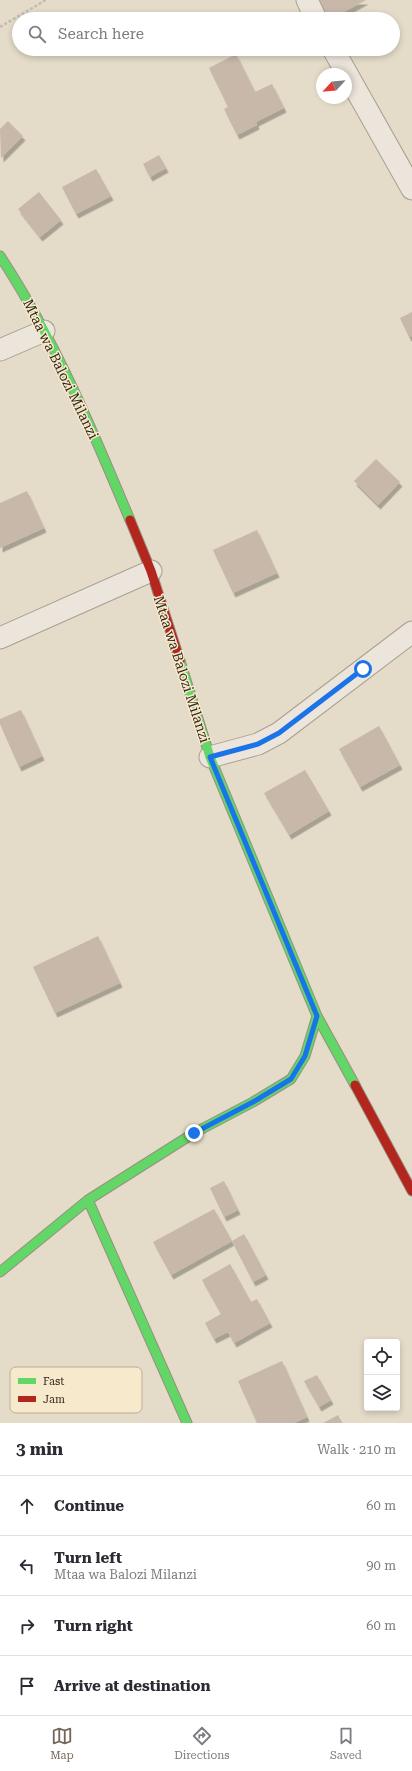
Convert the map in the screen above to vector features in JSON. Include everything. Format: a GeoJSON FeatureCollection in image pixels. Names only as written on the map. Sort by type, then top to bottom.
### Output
{"type":"FeatureCollection","features":[{"type":"Feature","properties":{"kind":"street"},"geometry":{"type":"LineString","coordinates":[[307,0],[313,12]]}},
{"type":"Feature","properties":{"kind":"street"},"geometry":{"type":"LineString","coordinates":[[337,56],[412,189]]}},
{"type":"Feature","properties":{"kind":"street","name":"Mtaa wa Balozi Milanzi"},"geometry":{"type":"LineString","coordinates":[[0,256],[25,294],[65,371],[110,472],[151,571],[210,757],[317,1016],[412,1191]]}},
{"type":"Feature","properties":{"kind":"street"},"geometry":{"type":"LineString","coordinates":[[0,350],[44,330]]}},
{"type":"Feature","properties":{"kind":"street"},"geometry":{"type":"LineString","coordinates":[[0,638],[151,571]]}},
{"type":"Feature","properties":{"kind":"street"},"geometry":{"type":"LineString","coordinates":[[210,757],[258,744],[279,733],[412,632]]}},
{"type":"Feature","properties":{"kind":"street"},"geometry":{"type":"LineString","coordinates":[[0,1272],[88,1200],[194,1133],[253,1102],[291,1079],[305,1056],[317,1016]]}},
{"type":"Feature","properties":{"kind":"street"},"geometry":{"type":"LineString","coordinates":[[88,1200],[187,1423]]}},
{"type":"Feature","properties":{"kind":"path"},"geometry":{"type":"LineString","coordinates":[[26,12],[46,0]]}},
{"type":"Feature","properties":{"kind":"path"},"geometry":{"type":"LineString","coordinates":[[0,27],[12,20]]}},
{"type":"Feature","properties":{"kind":"building"},"geometry":{"type":"Polygon","coordinates":[[[318,0],[366,0],[344,12],[324,12],[318,0]]]}},
{"type":"Feature","properties":{"kind":"building"},"geometry":{"type":"Polygon","coordinates":[[[232,56],[237,56],[255,92],[272,84],[284,108],[256,122],[257,125],[237,135],[224,109],[228,107],[209,68],[232,56]]]}},
{"type":"Feature","properties":{"kind":"building"},"geometry":{"type":"Polygon","coordinates":[[[8,121],[23,136],[1,158],[0,129],[8,121]]]}},
{"type":"Feature","properties":{"kind":"building"},"geometry":{"type":"Polygon","coordinates":[[[159,155],[166,168],[150,177],[143,164],[159,155]]]}},
{"type":"Feature","properties":{"kind":"building"},"geometry":{"type":"Polygon","coordinates":[[[96,169],[111,196],[76,214],[62,187],[96,169]]]}},
{"type":"Feature","properties":{"kind":"building"},"geometry":{"type":"Polygon","coordinates":[[[39,192],[61,220],[40,237],[18,209],[39,192]]]}},
{"type":"Feature","properties":{"kind":"building"},"geometry":{"type":"Polygon","coordinates":[[[412,312],[412,336],[409,337],[400,318],[412,312]]]}},
{"type":"Feature","properties":{"kind":"building"},"geometry":{"type":"Polygon","coordinates":[[[376,459],[400,482],[378,505],[354,481],[376,459]]]}},
{"type":"Feature","properties":{"kind":"building"},"geometry":{"type":"Polygon","coordinates":[[[27,491],[44,528],[0,548],[0,503],[27,491]]]}},
{"type":"Feature","properties":{"kind":"building"},"geometry":{"type":"Polygon","coordinates":[[[257,530],[277,573],[233,593],[213,550],[257,530]]]}},
{"type":"Feature","properties":{"kind":"building"},"geometry":{"type":"Polygon","coordinates":[[[21,710],[42,756],[19,767],[0,724],[0,719],[21,710]]]}},
{"type":"Feature","properties":{"kind":"building"},"geometry":{"type":"Polygon","coordinates":[[[379,726],[400,765],[360,787],[339,749],[379,726]]]}},
{"type":"Feature","properties":{"kind":"building"},"geometry":{"type":"Polygon","coordinates":[[[305,770],[329,811],[289,835],[264,793],[305,770]]]}},
{"type":"Feature","properties":{"kind":"building"},"geometry":{"type":"Polygon","coordinates":[[[98,936],[120,983],[55,1013],[33,967],[98,936]]]}},
{"type":"Feature","properties":{"kind":"building"},"geometry":{"type":"Polygon","coordinates":[[[224,1181],[238,1210],[224,1217],[210,1188],[224,1181]]]}},
{"type":"Feature","properties":{"kind":"building"},"geometry":{"type":"Polygon","coordinates":[[[214,1209],[232,1241],[171,1275],[153,1242],[214,1209]]]}},
{"type":"Feature","properties":{"kind":"building"},"geometry":{"type":"Polygon","coordinates":[[[244,1234],[266,1275],[253,1282],[232,1241],[244,1234]]]}},
{"type":"Feature","properties":{"kind":"building"},"geometry":{"type":"Polygon","coordinates":[[[230,1264],[251,1302],[257,1299],[270,1323],[234,1343],[228,1332],[214,1339],[205,1323],[221,1314],[202,1280],[230,1264]]]}},
{"type":"Feature","properties":{"kind":"building"},"geometry":{"type":"Polygon","coordinates":[[[282,1361],[307,1417],[294,1423],[257,1423],[238,1381],[282,1361]]]}},
{"type":"Feature","properties":{"kind":"building"},"geometry":{"type":"Polygon","coordinates":[[[317,1375],[331,1400],[319,1407],[304,1381],[317,1375]]]}},
{"type":"Feature","properties":{"kind":"building"},"geometry":{"type":"Polygon","coordinates":[[[338,1415],[342,1423],[323,1423],[338,1415]]]}},
{"type":"Feature","properties":{"kind":"traffic: fast"},"geometry":{"type":"LineString","coordinates":[[0,256],[20,287],[55,352],[86,418],[130,520]]}},
{"type":"Feature","properties":{"kind":"traffic: fast"},"geometry":{"type":"LineString","coordinates":[[180,661],[210,757],[317,1016],[355,1085]]}},
{"type":"Feature","properties":{"kind":"traffic: fast"},"geometry":{"type":"LineString","coordinates":[[0,1272],[88,1200],[194,1133],[253,1102],[291,1079],[305,1056],[317,1016]]}},
{"type":"Feature","properties":{"kind":"traffic: fast"},"geometry":{"type":"LineString","coordinates":[[88,1200],[187,1423]]}},
{"type":"Feature","properties":{"kind":"traffic: jam"},"geometry":{"type":"LineString","coordinates":[[130,520],[151,571],[180,661]]}},
{"type":"Feature","properties":{"kind":"traffic: jam"},"geometry":{"type":"LineString","coordinates":[[355,1085],[412,1191]]}},
{"type":"Feature","properties":{"kind":"route"},"geometry":{"type":"LineString","coordinates":[[194,1133],[253,1102],[291,1079],[305,1056],[317,1016],[210,757],[258,744],[279,733],[301,718],[363,669]]}}]}
